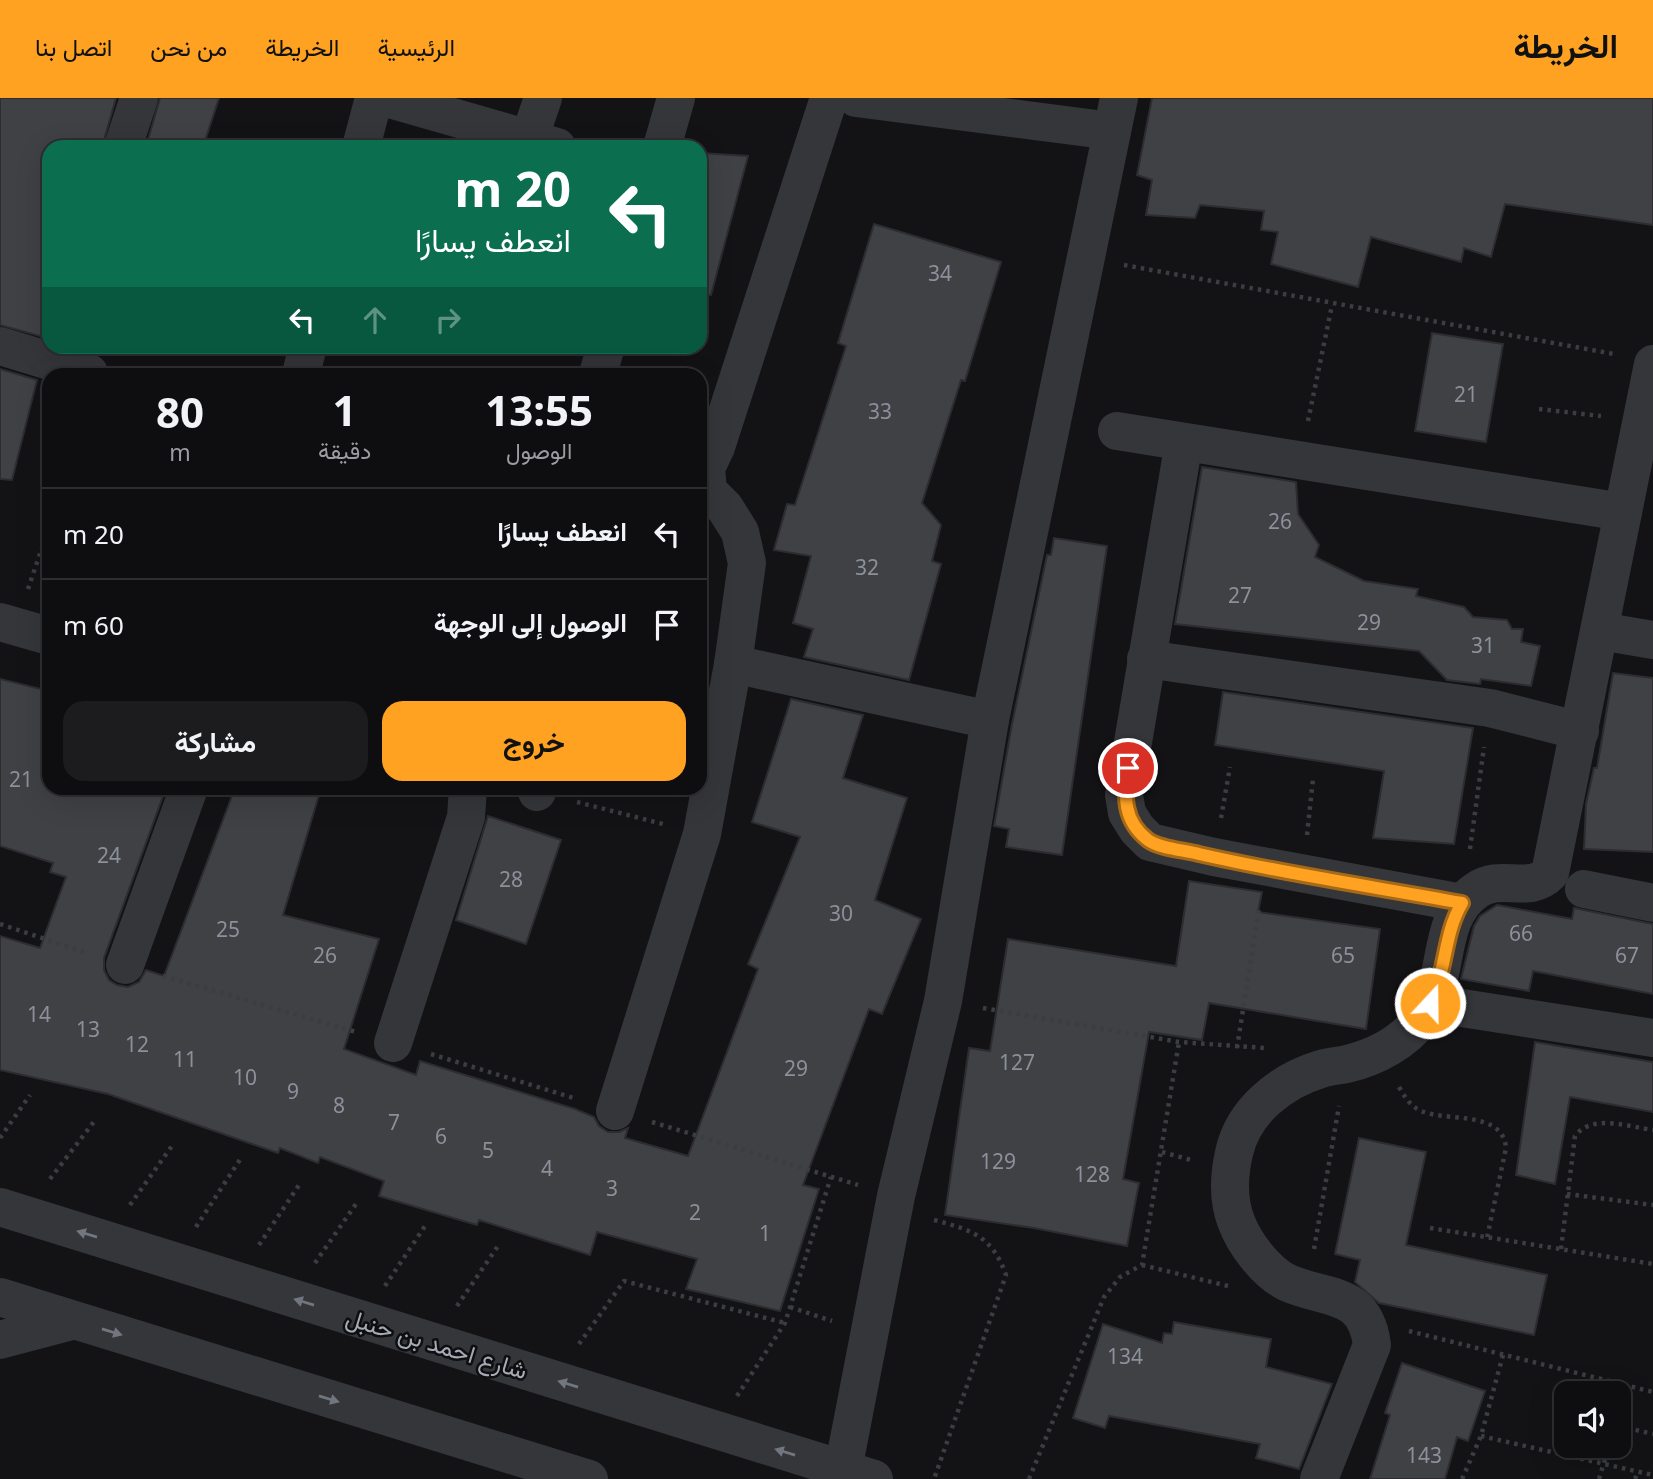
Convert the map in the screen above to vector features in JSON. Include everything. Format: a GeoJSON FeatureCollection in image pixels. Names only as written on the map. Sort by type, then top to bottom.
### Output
{"type":"FeatureCollection","features":[{"type":"Feature","properties":{"kind":"street"},"geometry":{"type":"LineString","coordinates":[[125,140],[139,98]]}},
{"type":"Feature","properties":{"kind":"street"},"geometry":{"type":"LineString","coordinates":[[363,140],[374,98]]}},
{"type":"Feature","properties":{"kind":"street"},"geometry":{"type":"LineString","coordinates":[[386,98],[533,140]]}},
{"type":"Feature","properties":{"kind":"street"},"geometry":{"type":"LineString","coordinates":[[543,98],[543,140]]}},
{"type":"Feature","properties":{"kind":"street"},"geometry":{"type":"LineString","coordinates":[[664,140],[676,98]]}},
{"type":"Feature","properties":{"kind":"street"},"geometry":{"type":"LineString","coordinates":[[707,466],[716,447],[828,98]]}},
{"type":"Feature","properties":{"kind":"street"},"geometry":{"type":"LineString","coordinates":[[856,98],[1116,114],[990,720],[943,1001],[894,1203],[859,1474]]}},
{"type":"Feature","properties":{"kind":"street"},"geometry":{"type":"LineString","coordinates":[[0,346],[84,365]]}},
{"type":"Feature","properties":{"kind":"street"},"geometry":{"type":"LineString","coordinates":[[1319,1479],[1372,1345],[1366,1321],[1346,1300],[1285,1281],[1255,1255],[1236,1221],[1230,1171],[1236,1143],[1255,1109],[1285,1083],[1322,1068],[1347,1064],[1394,1045],[1422,1018],[1441,982],[1451,922],[1462,903],[1478,889],[1498,881],[1530,885],[1550,873],[1642,420],[1640,360]]}},
{"type":"Feature","properties":{"kind":"street"},"geometry":{"type":"LineString","coordinates":[[1117,431],[1623,512]]}},
{"type":"Feature","properties":{"kind":"street"},"geometry":{"type":"LineString","coordinates":[[1184,442],[1124,795],[1127,813],[1137,829],[1150,842],[1214,857],[1462,903]]}},
{"type":"Feature","properties":{"kind":"street"},"geometry":{"type":"LineString","coordinates":[[615,1111],[702,834],[733,664],[747,563],[740,532],[725,508],[708,491],[707,480]]}},
{"type":"Feature","properties":{"kind":"street"},"geometry":{"type":"LineString","coordinates":[[1600,631],[1653,640]]}},
{"type":"Feature","properties":{"kind":"street"},"geometry":{"type":"LineString","coordinates":[[1146,659],[1490,708],[1580,731]]}},
{"type":"Feature","properties":{"kind":"street"},"geometry":{"type":"LineString","coordinates":[[733,664],[990,720]]}},
{"type":"Feature","properties":{"kind":"street"},"geometry":{"type":"LineString","coordinates":[[125,965],[186,795]]}},
{"type":"Feature","properties":{"kind":"street"},"geometry":{"type":"LineString","coordinates":[[393,1043],[466,817],[468,795]]}},
{"type":"Feature","properties":{"kind":"street"},"geometry":{"type":"LineString","coordinates":[[1584,889],[1653,903]]}},
{"type":"Feature","properties":{"kind":"street"},"geometry":{"type":"LineString","coordinates":[[1430,1003],[1653,1038]]}},
{"type":"Feature","properties":{"kind":"street","name":"شارع احمد بن حنبل"},"geometry":{"type":"LineString","coordinates":[[11,1211],[859,1474]]}},
{"type":"Feature","properties":{"kind":"street"},"geometry":{"type":"LineString","coordinates":[[0,1297],[589,1479]]}},
{"type":"Feature","properties":{"kind":"street"},"geometry":{"type":"LineString","coordinates":[[0,1340],[75,1321]]}},
{"type":"Feature","properties":{"kind":"path"},"geometry":{"type":"LineString","coordinates":[[1087,258],[1640,360]]}},
{"type":"Feature","properties":{"kind":"path"},"geometry":{"type":"LineString","coordinates":[[1300,461],[1332,305]]}},
{"type":"Feature","properties":{"kind":"path"},"geometry":{"type":"LineString","coordinates":[[1539,410],[1642,420]]}},
{"type":"Feature","properties":{"kind":"path"},"geometry":{"type":"LineString","coordinates":[[22,628],[42,553]]}},
{"type":"Feature","properties":{"kind":"path"},"geometry":{"type":"LineString","coordinates":[[1462,903],[1490,708]]}},
{"type":"Feature","properties":{"kind":"path"},"geometry":{"type":"LineString","coordinates":[[1214,857],[1230,767]]}},
{"type":"Feature","properties":{"kind":"path"},"geometry":{"type":"LineString","coordinates":[[1303,874],[1313,779]]}},
{"type":"Feature","properties":{"kind":"path"},"geometry":{"type":"LineString","coordinates":[[556,795],[702,834]]}},
{"type":"Feature","properties":{"kind":"path"},"geometry":{"type":"LineString","coordinates":[[1237,1048],[1266,867]]}},
{"type":"Feature","properties":{"kind":"path"},"geometry":{"type":"LineString","coordinates":[[0,924],[125,965],[393,1043],[831,1177],[977,1234],[991,1245],[1006,1275],[934,1479]]}},
{"type":"Feature","properties":{"kind":"path"},"geometry":{"type":"LineString","coordinates":[[943,1001],[1179,1042],[1237,1048],[1276,1048]]}},
{"type":"Feature","properties":{"kind":"path"},"geometry":{"type":"LineString","coordinates":[[1029,1479],[1104,1297],[1120,1278],[1142,1265],[1179,1042]]}},
{"type":"Feature","properties":{"kind":"path"},"geometry":{"type":"LineString","coordinates":[[1394,1045],[1392,1077],[1408,1103],[1422,1112],[1494,1125],[1503,1135],[1506,1148],[1487,1238]]}},
{"type":"Feature","properties":{"kind":"path"},"geometry":{"type":"LineString","coordinates":[[1307,1288],[1347,1064]]}},
{"type":"Feature","properties":{"kind":"path"},"geometry":{"type":"LineString","coordinates":[[0,1138],[30,1095]]}},
{"type":"Feature","properties":{"kind":"path"},"geometry":{"type":"LineString","coordinates":[[11,1211],[96,1119]]}},
{"type":"Feature","properties":{"kind":"path"},"geometry":{"type":"LineString","coordinates":[[1561,1249],[1575,1136],[1579,1130],[1591,1123],[1653,1130]]}},
{"type":"Feature","properties":{"kind":"path"},"geometry":{"type":"LineString","coordinates":[[106,1240],[174,1143]]}},
{"type":"Feature","properties":{"kind":"path"},"geometry":{"type":"LineString","coordinates":[[173,1261],[242,1158]]}},
{"type":"Feature","properties":{"kind":"path"},"geometry":{"type":"LineString","coordinates":[[715,1430],[785,1323],[831,1177]]}},
{"type":"Feature","properties":{"kind":"path"},"geometry":{"type":"LineString","coordinates":[[236,1281],[299,1185]]}},
{"type":"Feature","properties":{"kind":"path"},"geometry":{"type":"LineString","coordinates":[[1567,1194],[1653,1205]]}},
{"type":"Feature","properties":{"kind":"path"},"geometry":{"type":"LineString","coordinates":[[291,1298],[358,1200]]}},
{"type":"Feature","properties":{"kind":"path"},"geometry":{"type":"LineString","coordinates":[[361,1320],[427,1223]]}},
{"type":"Feature","properties":{"kind":"path"},"geometry":{"type":"LineString","coordinates":[[1430,1228],[1653,1264]]}},
{"type":"Feature","properties":{"kind":"path"},"geometry":{"type":"LineString","coordinates":[[432,1342],[500,1243]]}},
{"type":"Feature","properties":{"kind":"path"},"geometry":{"type":"LineString","coordinates":[[554,1379],[624,1281],[785,1323]]}},
{"type":"Feature","properties":{"kind":"path"},"geometry":{"type":"LineString","coordinates":[[1462,1479],[1481,1436],[1503,1354]]}},
{"type":"Feature","properties":{"kind":"path"},"geometry":{"type":"LineString","coordinates":[[1631,1429],[1653,1434]]}},
{"type":"Feature","properties":{"kind":"path"},"geometry":{"type":"LineString","coordinates":[[1481,1436],[1653,1475]]}},
{"type":"Feature","properties":{"kind":"path"},"geometry":{"type":"LineString","coordinates":[[1599,1479],[1606,1458]]}},
{"type":"Feature","properties":{"kind":"path"},"geometry":{"type":"LineString","coordinates":[[1635,1479],[1638,1472]]}},
{"type":"Feature","properties":{"kind":"building"},"geometry":{"type":"Polygon","coordinates":[[[0,98],[116,98],[104,140],[42,140],[42,337],[0,325],[0,98]]]}},
{"type":"Feature","properties":{"kind":"building"},"geometry":{"type":"Polygon","coordinates":[[[160,98],[219,98],[205,140],[148,140],[160,98]]]}},
{"type":"Feature","properties":{"kind":"building"},"geometry":{"type":"Polygon","coordinates":[[[1152,98],[1653,98],[1653,225],[1505,204],[1491,257],[1464,248],[1461,262],[1371,237],[1358,287],[1271,264],[1278,232],[1261,230],[1264,211],[1200,205],[1195,218],[1146,215],[1152,180],[1137,175],[1152,98]]]}},
{"type":"Feature","properties":{"kind":"building"},"geometry":{"type":"Polygon","coordinates":[[[707,153],[748,156],[711,295],[707,295],[707,153]]]}},
{"type":"Feature","properties":{"kind":"building"},"geometry":{"type":"Polygon","coordinates":[[[874,224],[1001,262],[965,381],[961,380],[922,503],[941,525],[932,561],[941,564],[909,680],[804,657],[813,629],[793,623],[811,556],[774,550],[787,504],[795,505],[846,346],[838,343],[874,224]]]}},
{"type":"Feature","properties":{"kind":"building"},"geometry":{"type":"Polygon","coordinates":[[[1432,333],[1503,344],[1486,442],[1415,431],[1432,333]]]}},
{"type":"Feature","properties":{"kind":"building"},"geometry":{"type":"Polygon","coordinates":[[[0,369],[37,380],[12,480],[0,479],[0,369]]]}},
{"type":"Feature","properties":{"kind":"building"},"geometry":{"type":"Polygon","coordinates":[[[1202,467],[1296,482],[1298,514],[1319,545],[1315,557],[1364,581],[1418,589],[1416,596],[1464,607],[1473,617],[1507,620],[1512,629],[1523,629],[1521,642],[1540,646],[1531,686],[1481,679],[1480,684],[1447,680],[1419,651],[1175,624],[1202,467]]]}},
{"type":"Feature","properties":{"kind":"building"},"geometry":{"type":"Polygon","coordinates":[[[1054,538],[1107,546],[1062,855],[1006,847],[1009,829],[994,826],[1047,555],[1051,555],[1054,538]]]}},
{"type":"Feature","properties":{"kind":"building"},"geometry":{"type":"Polygon","coordinates":[[[1613,673],[1653,678],[1653,852],[1584,849],[1586,804],[1594,768],[1597,768],[1613,673]]]}},
{"type":"Feature","properties":{"kind":"building"},"geometry":{"type":"Polygon","coordinates":[[[0,679],[42,689],[42,795],[163,795],[104,958],[104,970],[109,980],[117,985],[128,987],[139,982],[146,970],[164,976],[232,795],[319,795],[283,915],[379,939],[344,1049],[416,1075],[420,1061],[575,1109],[594,1117],[599,1126],[608,1132],[619,1132],[628,1128],[625,1138],[688,1156],[758,969],[748,964],[800,837],[752,822],[791,699],[863,715],[843,778],[907,798],[875,900],[921,919],[882,1014],[869,1009],[803,1185],[819,1189],[780,1311],[686,1289],[697,1259],[597,1232],[590,1255],[479,1220],[477,1225],[379,1196],[384,1181],[320,1157],[318,1163],[280,1148],[278,1153],[108,1094],[0,1070],[0,936],[40,948],[66,877],[50,872],[53,863],[0,846],[0,679]]]}},
{"type":"Feature","properties":{"kind":"building"},"geometry":{"type":"Polygon","coordinates":[[[1223,692],[1473,728],[1454,844],[1373,838],[1384,771],[1215,745],[1223,692]]]}},
{"type":"Feature","properties":{"kind":"building"},"geometry":{"type":"Polygon","coordinates":[[[488,816],[561,840],[526,944],[456,920],[488,816]]]}},
{"type":"Feature","properties":{"kind":"building"},"geometry":{"type":"Polygon","coordinates":[[[1189,881],[1262,892],[1258,912],[1380,929],[1366,1029],[1209,1003],[1202,1040],[1149,1032],[1123,1179],[1139,1183],[1127,1246],[1034,1228],[945,1215],[969,1048],[990,1051],[1008,939],[1176,966],[1189,881]]]}},
{"type":"Feature","properties":{"kind":"building"},"geometry":{"type":"Polygon","coordinates":[[[1497,905],[1572,919],[1574,908],[1653,924],[1653,994],[1533,971],[1529,991],[1461,979],[1474,926],[1480,916],[1497,905]]]}},
{"type":"Feature","properties":{"kind":"building"},"geometry":{"type":"Polygon","coordinates":[[[1535,1042],[1653,1062],[1653,1112],[1570,1097],[1555,1184],[1516,1175],[1535,1042]]]}},
{"type":"Feature","properties":{"kind":"building"},"geometry":{"type":"Polygon","coordinates":[[[1359,1138],[1426,1152],[1406,1245],[1547,1275],[1534,1335],[1379,1303],[1355,1282],[1360,1260],[1335,1254],[1359,1138]]]}},
{"type":"Feature","properties":{"kind":"building"},"geometry":{"type":"Polygon","coordinates":[[[1174,1322],[1271,1339],[1266,1367],[1332,1384],[1299,1469],[1256,1458],[1260,1444],[1109,1416],[1105,1428],[1073,1418],[1103,1324],[1162,1343],[1164,1333],[1172,1334],[1174,1322]]]}},
{"type":"Feature","properties":{"kind":"building"},"geometry":{"type":"Polygon","coordinates":[[[1402,1363],[1485,1391],[1468,1441],[1457,1437],[1445,1479],[1370,1479],[1390,1415],[1385,1413],[1402,1363]]]}},
{"type":"Feature","properties":{"kind":"route"},"geometry":{"type":"LineString","coordinates":[[1128,768],[1124,795],[1127,813],[1137,829],[1150,842],[1214,857],[1462,903],[1451,922],[1441,982],[1430,1003]]}}]}
